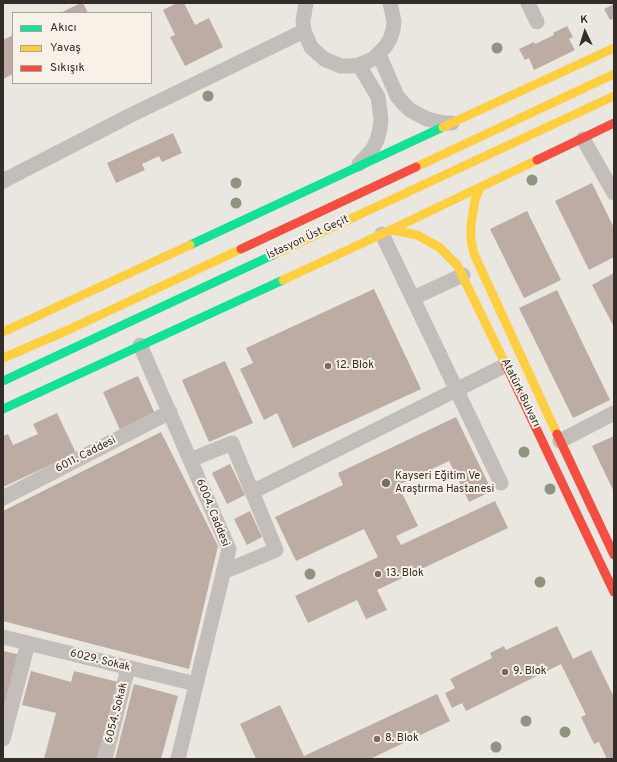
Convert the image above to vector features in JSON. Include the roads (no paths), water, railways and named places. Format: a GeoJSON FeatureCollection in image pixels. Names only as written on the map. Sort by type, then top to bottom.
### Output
{"type":"FeatureCollection","features":[{"type":"Feature","properties":{"kind":"main road"},"geometry":{"type":"LineString","coordinates":[[3,332],[614,48]]}},
{"type":"Feature","properties":{"kind":"main road","name":"İstasyon Üst Geçit"},"geometry":{"type":"LineString","coordinates":[[3,358],[68,330],[614,74]]}},
{"type":"Feature","properties":{"kind":"main road"},"geometry":{"type":"LineString","coordinates":[[501,107],[512,96]]}},
{"type":"Feature","properties":{"kind":"main road","name":"İstasyon Üst Geçit"},"geometry":{"type":"LineString","coordinates":[[3,381],[614,96]]}},
{"type":"Feature","properties":{"kind":"main road"},"geometry":{"type":"LineString","coordinates":[[499,119],[500,131],[503,138],[512,150],[523,155],[541,157],[549,155]]}},
{"type":"Feature","properties":{"kind":"main road"},"geometry":{"type":"LineString","coordinates":[[453,123],[473,126],[489,139],[495,154],[494,165],[486,183],[480,188]]}},
{"type":"Feature","properties":{"kind":"main road"},"geometry":{"type":"LineString","coordinates":[[3,409],[318,264],[381,232],[480,188],[614,123]]}},
{"type":"Feature","properties":{"kind":"main road"},"geometry":{"type":"LineString","coordinates":[[354,169],[344,186],[342,197],[345,211],[356,224]]}},
{"type":"Feature","properties":{"kind":"main road","name":"Atatürk Bulvarı"},"geometry":{"type":"LineString","coordinates":[[480,188],[475,200],[471,226],[471,240],[474,254],[614,555]]}},
{"type":"Feature","properties":{"kind":"main road"},"geometry":{"type":"LineString","coordinates":[[291,198],[301,197],[313,200],[329,213],[333,220],[335,236]]}},
{"type":"Feature","properties":{"kind":"main road","name":"Atatürk Bulvarı"},"geometry":{"type":"LineString","coordinates":[[381,232],[417,235],[439,247],[452,260],[463,275],[614,592]]}},
{"type":"Feature","properties":{"kind":"main road"},"geometry":{"type":"LineString","coordinates":[[318,264],[330,251]]}},
{"type":"Feature","properties":{"kind":"street"},"geometry":{"type":"LineString","coordinates":[[306,3],[302,21],[304,31],[311,47],[324,59],[341,66],[358,65],[373,59],[379,54],[390,39],[393,30],[394,21],[390,3]]}},
{"type":"Feature","properties":{"kind":"street"},"geometry":{"type":"LineString","coordinates":[[528,3],[537,22]]}},
{"type":"Feature","properties":{"kind":"street"},"geometry":{"type":"LineString","coordinates":[[3,181],[131,115],[304,31]]}},
{"type":"Feature","properties":{"kind":"street"},"geometry":{"type":"LineString","coordinates":[[379,54],[397,96],[410,110],[427,119],[444,123],[453,123]]}},
{"type":"Feature","properties":{"kind":"street"},"geometry":{"type":"LineString","coordinates":[[354,169],[372,150],[377,140],[381,118],[378,97],[358,65]]}},
{"type":"Feature","properties":{"kind":"street"},"geometry":{"type":"LineString","coordinates":[[583,139],[614,193]]}},
{"type":"Feature","properties":{"kind":"street"},"geometry":{"type":"LineString","coordinates":[[381,232],[501,483]]}},
{"type":"Feature","properties":{"kind":"street"},"geometry":{"type":"LineString","coordinates":[[413,298],[463,275]]}},
{"type":"Feature","properties":{"kind":"street","name":"6004. Caddesi"},"geometry":{"type":"LineString","coordinates":[[140,345],[229,549],[178,759]]}},
{"type":"Feature","properties":{"kind":"street"},"geometry":{"type":"LineString","coordinates":[[252,492],[506,365]]}},
{"type":"Feature","properties":{"kind":"street","name":"6011. Caddesi"},"geometry":{"type":"LineString","coordinates":[[3,498],[170,412]]}},
{"type":"Feature","properties":{"kind":"street"},"geometry":{"type":"LineString","coordinates":[[560,441],[614,413]]}},
{"type":"Feature","properties":{"kind":"street"},"geometry":{"type":"LineString","coordinates":[[190,460],[232,443],[276,550],[223,572]]}},
{"type":"Feature","properties":{"kind":"street","name":"6029. Sokak"},"geometry":{"type":"LineString","coordinates":[[3,637],[196,684]]}},
{"type":"Feature","properties":{"kind":"street"},"geometry":{"type":"LineString","coordinates":[[3,739],[28,643]]}},
{"type":"Feature","properties":{"kind":"street","name":"6054. Sokak"},"geometry":{"type":"LineString","coordinates":[[105,759],[128,668]]}},
{"type":"Feature","properties":{"kind":"place","name":"12. Blok"},"geometry":{"type":"Point","coordinates":[328,366]}},
{"type":"Feature","properties":{"kind":"place","name":"Kayseri Eğitim Ve Araştırma Hastanesi"},"geometry":{"type":"Point","coordinates":[386,483]}},
{"type":"Feature","properties":{"kind":"place","name":"13. Blok"},"geometry":{"type":"Point","coordinates":[378,574]}},
{"type":"Feature","properties":{"kind":"place","name":"9. Blok"},"geometry":{"type":"Point","coordinates":[505,672]}},
{"type":"Feature","properties":{"kind":"place","name":"8. Blok"},"geometry":{"type":"Point","coordinates":[377,739]}}]}
